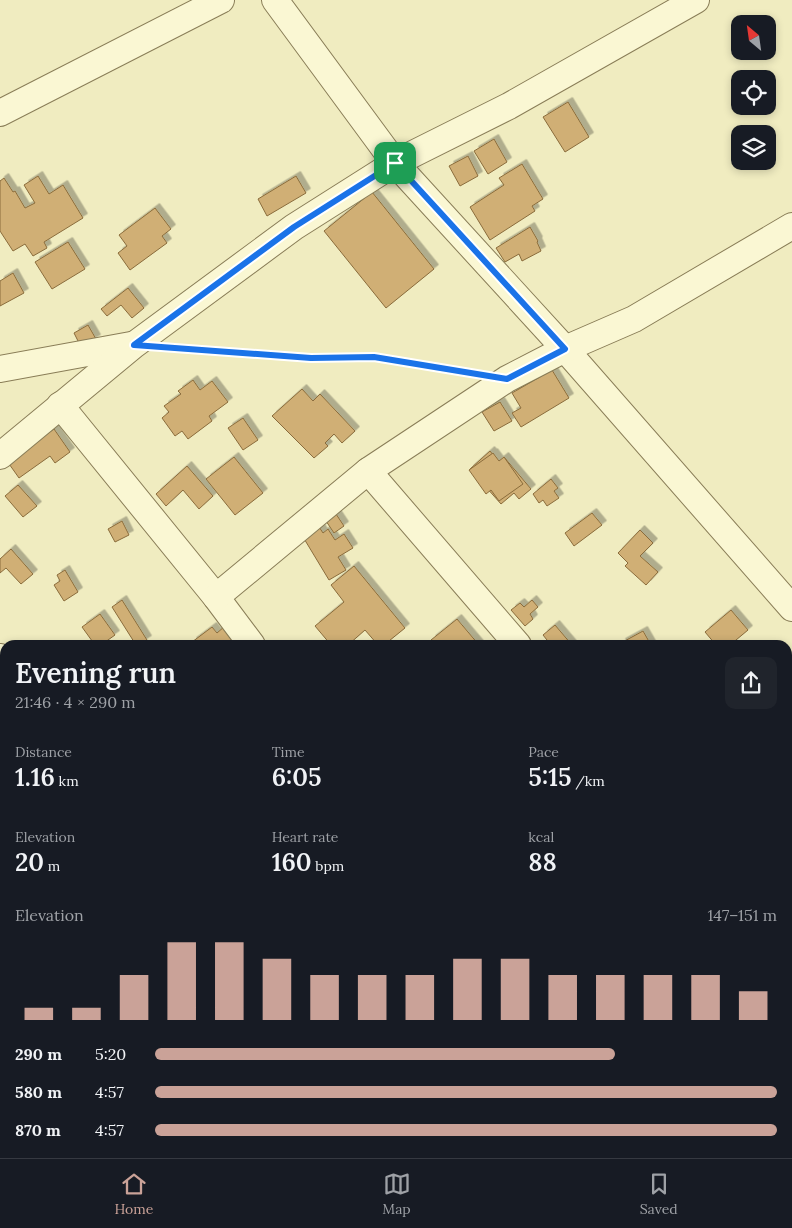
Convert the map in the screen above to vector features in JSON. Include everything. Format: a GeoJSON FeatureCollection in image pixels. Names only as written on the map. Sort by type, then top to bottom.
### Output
{"type":"FeatureCollection","features":[{"type":"Feature","properties":{"kind":"street"},"geometry":{"type":"LineString","coordinates":[[0,113],[191,9],[221,0]]}},
{"type":"Feature","properties":{"kind":"street"},"geometry":{"type":"LineString","coordinates":[[274,0],[395,163],[565,349],[792,608]]}},
{"type":"Feature","properties":{"kind":"street"},"geometry":{"type":"LineString","coordinates":[[0,456],[134,345],[294,227],[395,163],[509,106],[696,0]]}},
{"type":"Feature","properties":{"kind":"street"},"geometry":{"type":"LineString","coordinates":[[216,597],[368,471],[507,379],[565,349],[634,319],[792,226]]}},
{"type":"Feature","properties":{"kind":"street"},"geometry":{"type":"LineString","coordinates":[[0,369],[134,345]]}},
{"type":"Feature","properties":{"kind":"street"},"geometry":{"type":"LineString","coordinates":[[60,405],[216,597],[248,640]]}},
{"type":"Feature","properties":{"kind":"street"},"geometry":{"type":"LineString","coordinates":[[368,471],[514,640]]}},
{"type":"Feature","properties":{"kind":"path"},"geometry":{"type":"LineString","coordinates":[[134,345],[311,358],[374,357],[507,379]]}},
{"type":"Feature","properties":{"kind":"building"},"geometry":{"type":"Polygon","coordinates":[[[568,102],[589,137],[565,152],[543,117],[568,102]]]}},
{"type":"Feature","properties":{"kind":"building"},"geometry":{"type":"Polygon","coordinates":[[[494,139],[507,162],[488,174],[474,151],[494,139]]]}},
{"type":"Feature","properties":{"kind":"building"},"geometry":{"type":"Polygon","coordinates":[[[468,156],[478,176],[460,186],[449,166],[468,156]]]}},
{"type":"Feature","properties":{"kind":"building"},"geometry":{"type":"Polygon","coordinates":[[[522,164],[543,199],[532,206],[535,211],[490,240],[470,207],[504,185],[499,178],[522,164]]]}},
{"type":"Feature","properties":{"kind":"building"},"geometry":{"type":"Polygon","coordinates":[[[38,176],[49,194],[63,185],[83,218],[44,242],[47,248],[33,256],[25,244],[13,251],[0,231],[0,181],[4,178],[13,192],[15,191],[25,208],[35,203],[24,185],[38,176]]]}},
{"type":"Feature","properties":{"kind":"building"},"geometry":{"type":"Polygon","coordinates":[[[296,176],[306,193],[267,216],[258,199],[296,176]]]}},
{"type":"Feature","properties":{"kind":"building"},"geometry":{"type":"Polygon","coordinates":[[[372,192],[434,269],[386,308],[324,231],[372,192]]]}},
{"type":"Feature","properties":{"kind":"building"},"geometry":{"type":"Polygon","coordinates":[[[155,208],[171,229],[162,236],[167,243],[130,270],[118,253],[127,246],[119,235],[155,208]]]}},
{"type":"Feature","properties":{"kind":"building"},"geometry":{"type":"Polygon","coordinates":[[[530,227],[541,251],[522,261],[519,254],[505,262],[496,248],[530,227]]]}},
{"type":"Feature","properties":{"kind":"building"},"geometry":{"type":"Polygon","coordinates":[[[68,242],[85,269],[52,289],[35,262],[68,242]]]}},
{"type":"Feature","properties":{"kind":"building"},"geometry":{"type":"Polygon","coordinates":[[[13,273],[24,293],[0,306],[0,281],[13,273]]]}},
{"type":"Feature","properties":{"kind":"building"},"geometry":{"type":"Polygon","coordinates":[[[128,288],[144,308],[132,318],[121,305],[107,316],[101,309],[128,288]]]}},
{"type":"Feature","properties":{"kind":"building"},"geometry":{"type":"Polygon","coordinates":[[[88,325],[96,339],[81,347],[74,333],[88,325]]]}},
{"type":"Feature","properties":{"kind":"building"},"geometry":{"type":"Polygon","coordinates":[[[552,370],[569,398],[521,427],[512,413],[521,408],[512,393],[552,370]]]}},
{"type":"Feature","properties":{"kind":"building"},"geometry":{"type":"Polygon","coordinates":[[[193,380],[200,390],[212,381],[228,402],[209,416],[212,421],[188,439],[182,431],[175,436],[162,418],[169,412],[164,406],[181,394],[178,391],[193,380]]]}},
{"type":"Feature","properties":{"kind":"building"},"geometry":{"type":"Polygon","coordinates":[[[302,389],[313,401],[320,394],[355,431],[342,443],[334,434],[325,443],[328,446],[314,458],[272,416],[302,389]]]}},
{"type":"Feature","properties":{"kind":"building"},"geometry":{"type":"Polygon","coordinates":[[[500,402],[512,421],[494,431],[482,412],[500,402]]]}},
{"type":"Feature","properties":{"kind":"building"},"geometry":{"type":"Polygon","coordinates":[[[243,418],[258,440],[243,450],[228,428],[243,418]]]}},
{"type":"Feature","properties":{"kind":"building"},"geometry":{"type":"Polygon","coordinates":[[[54,429],[70,452],[55,463],[50,456],[19,478],[7,461],[54,429]]]}},
{"type":"Feature","properties":{"kind":"building"},"geometry":{"type":"Polygon","coordinates":[[[490,451],[499,462],[504,457],[531,489],[519,499],[514,493],[501,504],[470,469],[490,451]]]}},
{"type":"Feature","properties":{"kind":"building"},"geometry":{"type":"Polygon","coordinates":[[[493,453],[499,461],[504,457],[523,484],[499,501],[491,490],[486,494],[469,470],[493,453]]]}},
{"type":"Feature","properties":{"kind":"building"},"geometry":{"type":"Polygon","coordinates":[[[234,457],[263,493],[235,515],[206,479],[234,457]]]}},
{"type":"Feature","properties":{"kind":"building"},"geometry":{"type":"Polygon","coordinates":[[[187,466],[213,496],[199,509],[183,490],[166,506],[156,494],[187,466]]]}},
{"type":"Feature","properties":{"kind":"building"},"geometry":{"type":"Polygon","coordinates":[[[551,479],[558,488],[554,491],[559,498],[547,506],[543,500],[539,503],[533,494],[551,479]]]}},
{"type":"Feature","properties":{"kind":"building"},"geometry":{"type":"Polygon","coordinates":[[[18,485],[37,506],[23,517],[5,496],[18,485]]]}},
{"type":"Feature","properties":{"kind":"building"},"geometry":{"type":"Polygon","coordinates":[[[332,508],[344,526],[334,533],[322,515],[332,508]]]}},
{"type":"Feature","properties":{"kind":"building"},"geometry":{"type":"Polygon","coordinates":[[[592,513],[602,525],[574,546],[565,533],[592,513]]]}},
{"type":"Feature","properties":{"kind":"building"},"geometry":{"type":"Polygon","coordinates":[[[122,521],[129,535],[115,542],[108,529],[122,521]]]}},
{"type":"Feature","properties":{"kind":"building"},"geometry":{"type":"Polygon","coordinates":[[[316,522],[323,533],[328,529],[335,540],[344,534],[353,548],[338,557],[346,570],[329,580],[300,532],[316,522]]]}},
{"type":"Feature","properties":{"kind":"building"},"geometry":{"type":"Polygon","coordinates":[[[640,530],[653,543],[640,556],[658,572],[646,585],[625,566],[628,563],[618,553],[640,530]]]}},
{"type":"Feature","properties":{"kind":"building"},"geometry":{"type":"Polygon","coordinates":[[[11,549],[33,574],[21,584],[6,568],[0,573],[0,559],[11,549]]]}},
{"type":"Feature","properties":{"kind":"building"},"geometry":{"type":"Polygon","coordinates":[[[354,566],[405,628],[390,640],[374,640],[365,630],[354,640],[327,640],[315,626],[344,602],[331,585],[354,566]]]}},
{"type":"Feature","properties":{"kind":"building"},"geometry":{"type":"Polygon","coordinates":[[[65,570],[78,592],[64,601],[54,585],[60,581],[57,575],[65,570]]]}},
{"type":"Feature","properties":{"kind":"building"},"geometry":{"type":"Polygon","coordinates":[[[122,600],[147,640],[133,640],[112,607],[122,600]]]}},
{"type":"Feature","properties":{"kind":"building"},"geometry":{"type":"Polygon","coordinates":[[[532,600],[538,607],[530,614],[533,619],[525,626],[511,610],[520,603],[524,607],[532,600]]]}},
{"type":"Feature","properties":{"kind":"building"},"geometry":{"type":"Polygon","coordinates":[[[731,610],[748,630],[736,640],[712,640],[705,632],[731,610]]]}},
{"type":"Feature","properties":{"kind":"building"},"geometry":{"type":"Polygon","coordinates":[[[100,614],[115,635],[108,640],[91,640],[82,627],[100,614]]]}},
{"type":"Feature","properties":{"kind":"building"},"geometry":{"type":"Polygon","coordinates":[[[457,619],[475,640],[431,640],[457,619]]]}},
{"type":"Feature","properties":{"kind":"building"},"geometry":{"type":"Polygon","coordinates":[[[555,625],[568,640],[547,640],[543,635],[555,625]]]}},
{"type":"Feature","properties":{"kind":"building"},"geometry":{"type":"Polygon","coordinates":[[[225,626],[235,640],[195,640],[212,627],[217,633],[225,626]]]}},
{"type":"Feature","properties":{"kind":"building"},"geometry":{"type":"Polygon","coordinates":[[[643,631],[648,640],[626,640],[643,631]]]}},
{"type":"Feature","properties":{"kind":"route"},"geometry":{"type":"LineString","coordinates":[[395,163],[565,349],[507,379],[374,357],[311,358],[134,345],[294,227],[395,163]]}}]}
